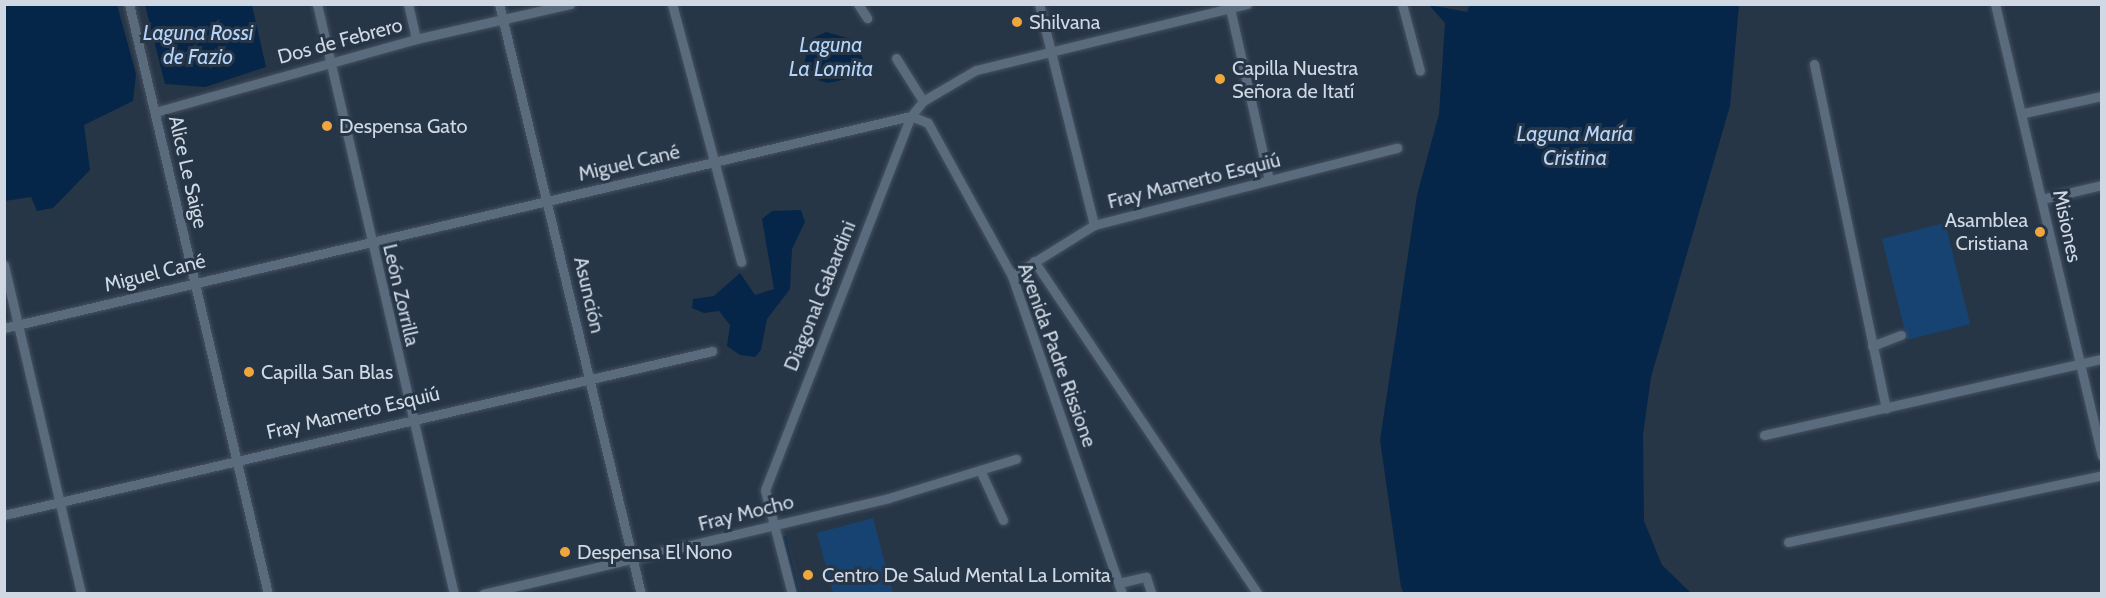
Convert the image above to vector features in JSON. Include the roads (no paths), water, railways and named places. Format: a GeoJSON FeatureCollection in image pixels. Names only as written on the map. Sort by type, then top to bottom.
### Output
{"type":"FeatureCollection","features":[{"type":"Feature","properties":{"kind":"street","name":"Alice Le Saige"},"geometry":{"type":"LineString","coordinates":[[129,4],[268,594]]}},
{"type":"Feature","properties":{"kind":"street","name":"León Zorrilla"},"geometry":{"type":"LineString","coordinates":[[317,4],[370,242],[454,594]]}},
{"type":"Feature","properties":{"kind":"street"},"geometry":{"type":"LineString","coordinates":[[408,4],[416,39]]}},
{"type":"Feature","properties":{"kind":"street","name":"Asunción"},"geometry":{"type":"LineString","coordinates":[[499,4],[641,594]]}},
{"type":"Feature","properties":{"kind":"street","name":"Dos de Febrero"},"geometry":{"type":"LineString","coordinates":[[155,112],[331,61],[570,4]]}},
{"type":"Feature","properties":{"kind":"street"},"geometry":{"type":"LineString","coordinates":[[672,4],[711,163],[741,262]]}},
{"type":"Feature","properties":{"kind":"street"},"geometry":{"type":"LineString","coordinates":[[858,4],[867,18]]}},
{"type":"Feature","properties":{"kind":"street"},"geometry":{"type":"LineString","coordinates":[[1039,4],[1094,225]]}},
{"type":"Feature","properties":{"kind":"street"},"geometry":{"type":"LineString","coordinates":[[910,116],[923,101],[976,70],[1049,50],[1230,6],[1247,4]]}},
{"type":"Feature","properties":{"kind":"street"},"geometry":{"type":"LineString","coordinates":[[1402,4],[1420,71]]}},
{"type":"Feature","properties":{"kind":"street","name":"Misiones"},"geometry":{"type":"LineString","coordinates":[[1995,4],[2025,112],[2042,199],[2102,456]]}},
{"type":"Feature","properties":{"kind":"street"},"geometry":{"type":"LineString","coordinates":[[1230,6],[1269,180]]}},
{"type":"Feature","properties":{"kind":"street"},"geometry":{"type":"LineString","coordinates":[[896,58],[923,101]]}},
{"type":"Feature","properties":{"kind":"street"},"geometry":{"type":"LineString","coordinates":[[1814,64],[1886,409]]}},
{"type":"Feature","properties":{"kind":"street"},"geometry":{"type":"LineString","coordinates":[[2025,112],[2102,96]]}},
{"type":"Feature","properties":{"kind":"street","name":"Miguel Cané"},"geometry":{"type":"LineString","coordinates":[[4,328],[195,281],[910,116]]}},
{"type":"Feature","properties":{"kind":"street","name":"Avenida Padre Rissione"},"geometry":{"type":"LineString","coordinates":[[910,116],[927,123],[1012,276],[1122,594]]}},
{"type":"Feature","properties":{"kind":"street","name":"Diagonal Gabardini"},"geometry":{"type":"LineString","coordinates":[[774,524],[765,490],[910,116]]}},
{"type":"Feature","properties":{"kind":"street","name":"Fray Mamerto Esquiú"},"geometry":{"type":"LineString","coordinates":[[1012,276],[1094,225],[1397,148]]}},
{"type":"Feature","properties":{"kind":"street"},"geometry":{"type":"LineString","coordinates":[[2042,199],[2102,185]]}},
{"type":"Feature","properties":{"kind":"street"},"geometry":{"type":"LineString","coordinates":[[1034,261],[1258,594]]}},
{"type":"Feature","properties":{"kind":"street"},"geometry":{"type":"LineString","coordinates":[[4,265],[81,594]]}},
{"type":"Feature","properties":{"kind":"street"},"geometry":{"type":"LineString","coordinates":[[1872,346],[1901,335]]}},
{"type":"Feature","properties":{"kind":"street","name":"Fray Mamerto Esquiú"},"geometry":{"type":"LineString","coordinates":[[4,515],[412,418],[712,351]]}},
{"type":"Feature","properties":{"kind":"street"},"geometry":{"type":"LineString","coordinates":[[1764,435],[2102,359]]}},
{"type":"Feature","properties":{"kind":"street","name":"Fray Mocho"},"geometry":{"type":"LineString","coordinates":[[483,594],[774,524],[1016,459]]}},
{"type":"Feature","properties":{"kind":"street"},"geometry":{"type":"LineString","coordinates":[[980,470],[1003,520]]}},
{"type":"Feature","properties":{"kind":"street"},"geometry":{"type":"LineString","coordinates":[[1788,542],[2102,475]]}},
{"type":"Feature","properties":{"kind":"street"},"geometry":{"type":"LineString","coordinates":[[774,524],[792,594]]}},
{"type":"Feature","properties":{"kind":"street"},"geometry":{"type":"LineString","coordinates":[[1119,583],[1146,577],[1151,592]]}},
{"type":"Feature","properties":{"kind":"water","name":"Laguna Rossi de Fazio"},"geometry":{"type":"Polygon","coordinates":[[[5,4],[117,5],[136,74],[133,101],[84,125],[90,170],[53,208],[37,211],[31,197],[5,201],[5,4]]]}},
{"type":"Feature","properties":{"kind":"water","name":"Laguna María Cristina"},"geometry":{"type":"Polygon","coordinates":[[[1470,4],[1739,5],[1730,106],[1651,377],[1643,435],[1644,521],[1662,565],[1691,593],[1404,594],[1401,587],[1380,440],[1417,195],[1439,114],[1445,23],[1429,5],[1467,12],[1470,4]]]}},
{"type":"Feature","properties":{"kind":"water","name":"Laguna Rossi de Fazio"},"geometry":{"type":"Polygon","coordinates":[[[145,5],[252,5],[266,67],[205,87],[165,84],[145,5]]]}},
{"type":"Feature","properties":{"kind":"water","name":"Laguna La Lomita"},"geometry":{"type":"Polygon","coordinates":[[[826,32],[851,39],[859,49],[863,59],[851,78],[828,83],[811,78],[804,66],[809,40],[826,32]]]}},
{"type":"Feature","properties":{"kind":"water"},"geometry":{"type":"Polygon","coordinates":[[[801,210],[805,222],[792,249],[790,289],[767,319],[761,350],[755,357],[740,355],[727,346],[730,325],[719,311],[704,313],[692,308],[693,299],[714,296],[740,273],[755,295],[774,289],[762,219],[772,211],[801,210]]]}},
{"type":"Feature","properties":{"kind":"waterway"},"geometry":{"type":"LineString","coordinates":[[784,537],[798,594]]}},
{"type":"Feature","properties":{"kind":"place","name":"Shilvana"},"geometry":{"type":"Point","coordinates":[1017,22]}},
{"type":"Feature","properties":{"kind":"place","name":"Capilla Nuestra Señora de Itatí"},"geometry":{"type":"Point","coordinates":[1220,79]}},
{"type":"Feature","properties":{"kind":"place","name":"Despensa Gato"},"geometry":{"type":"Point","coordinates":[327,126]}},
{"type":"Feature","properties":{"kind":"place","name":"Asamblea Cristiana"},"geometry":{"type":"Point","coordinates":[2040,232]}},
{"type":"Feature","properties":{"kind":"place","name":"Capilla San Blas"},"geometry":{"type":"Point","coordinates":[249,372]}},
{"type":"Feature","properties":{"kind":"place","name":"Despensa El Nono"},"geometry":{"type":"Point","coordinates":[565,552]}},
{"type":"Feature","properties":{"kind":"place","name":"Centro De Salud Mental La Lomita"},"geometry":{"type":"Point","coordinates":[808,575]}}]}
